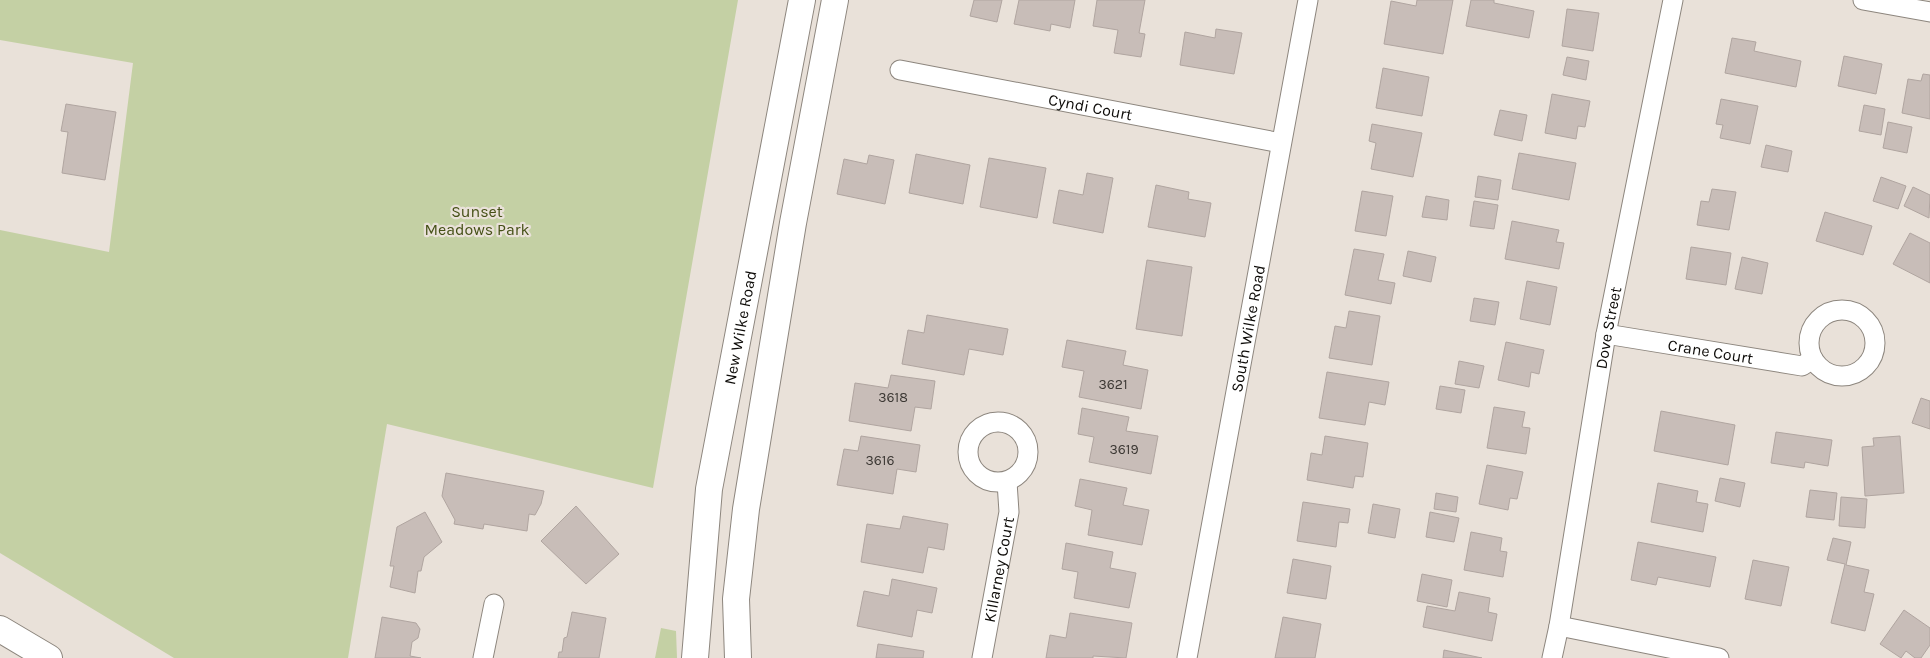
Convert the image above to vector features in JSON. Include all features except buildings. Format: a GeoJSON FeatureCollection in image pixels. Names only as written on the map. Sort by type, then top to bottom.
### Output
{"type":"FeatureCollection","features":[{"type":"Feature","properties":{"kind":"main road","name":"New Wilke Road"},"geometry":{"type":"LineString","coordinates":[[695,658],[709,489],[802,0]]}},
{"type":"Feature","properties":{"kind":"main road","name":"New Wilke Road"},"geometry":{"type":"LineString","coordinates":[[738,658],[736,599],[746,510],[793,223],[835,0]]}},
{"type":"Feature","properties":{"kind":"main road"},"geometry":{"type":"LineString","coordinates":[[0,629],[49,658]]}},
{"type":"Feature","properties":{"kind":"street","name":"South Wilke Road"},"geometry":{"type":"LineString","coordinates":[[1187,658],[1308,0]]}},
{"type":"Feature","properties":{"kind":"street","name":"Dove Street"},"geometry":{"type":"LineString","coordinates":[[1552,658],[1559,626],[1606,334],[1673,0]]}},
{"type":"Feature","properties":{"kind":"street"},"geometry":{"type":"LineString","coordinates":[[1863,0],[1930,12]]}},
{"type":"Feature","properties":{"kind":"street","name":"Cyndi Court"},"geometry":{"type":"LineString","coordinates":[[900,70],[1281,143]]}},
{"type":"Feature","properties":{"kind":"street","name":"Crane Court"},"geometry":{"type":"LineString","coordinates":[[1606,334],[1802,366],[1813,360]]}},
{"type":"Feature","properties":{"kind":"street","name":"Killarney Court"},"geometry":{"type":"LineString","coordinates":[[982,658],[1009,512],[1007,482]]}},
{"type":"Feature","properties":{"kind":"street"},"geometry":{"type":"LineString","coordinates":[[483,658],[494,604]]}},
{"type":"Feature","properties":{"kind":"street"},"geometry":{"type":"LineString","coordinates":[[1559,626],[1720,658]]}},
{"type":"Feature","properties":{"kind":"green space","name":"Sunset Meadows Park"},"geometry":{"type":"Polygon","coordinates":[[[0,0],[738,0],[653,488],[387,424],[348,658],[174,658],[0,553],[0,230],[109,252],[133,63],[0,40],[0,0]]]}},
{"type":"Feature","properties":{"kind":"green space"},"geometry":{"type":"Polygon","coordinates":[[[661,628],[676,631],[677,658],[655,658],[661,628]]]}}]}
